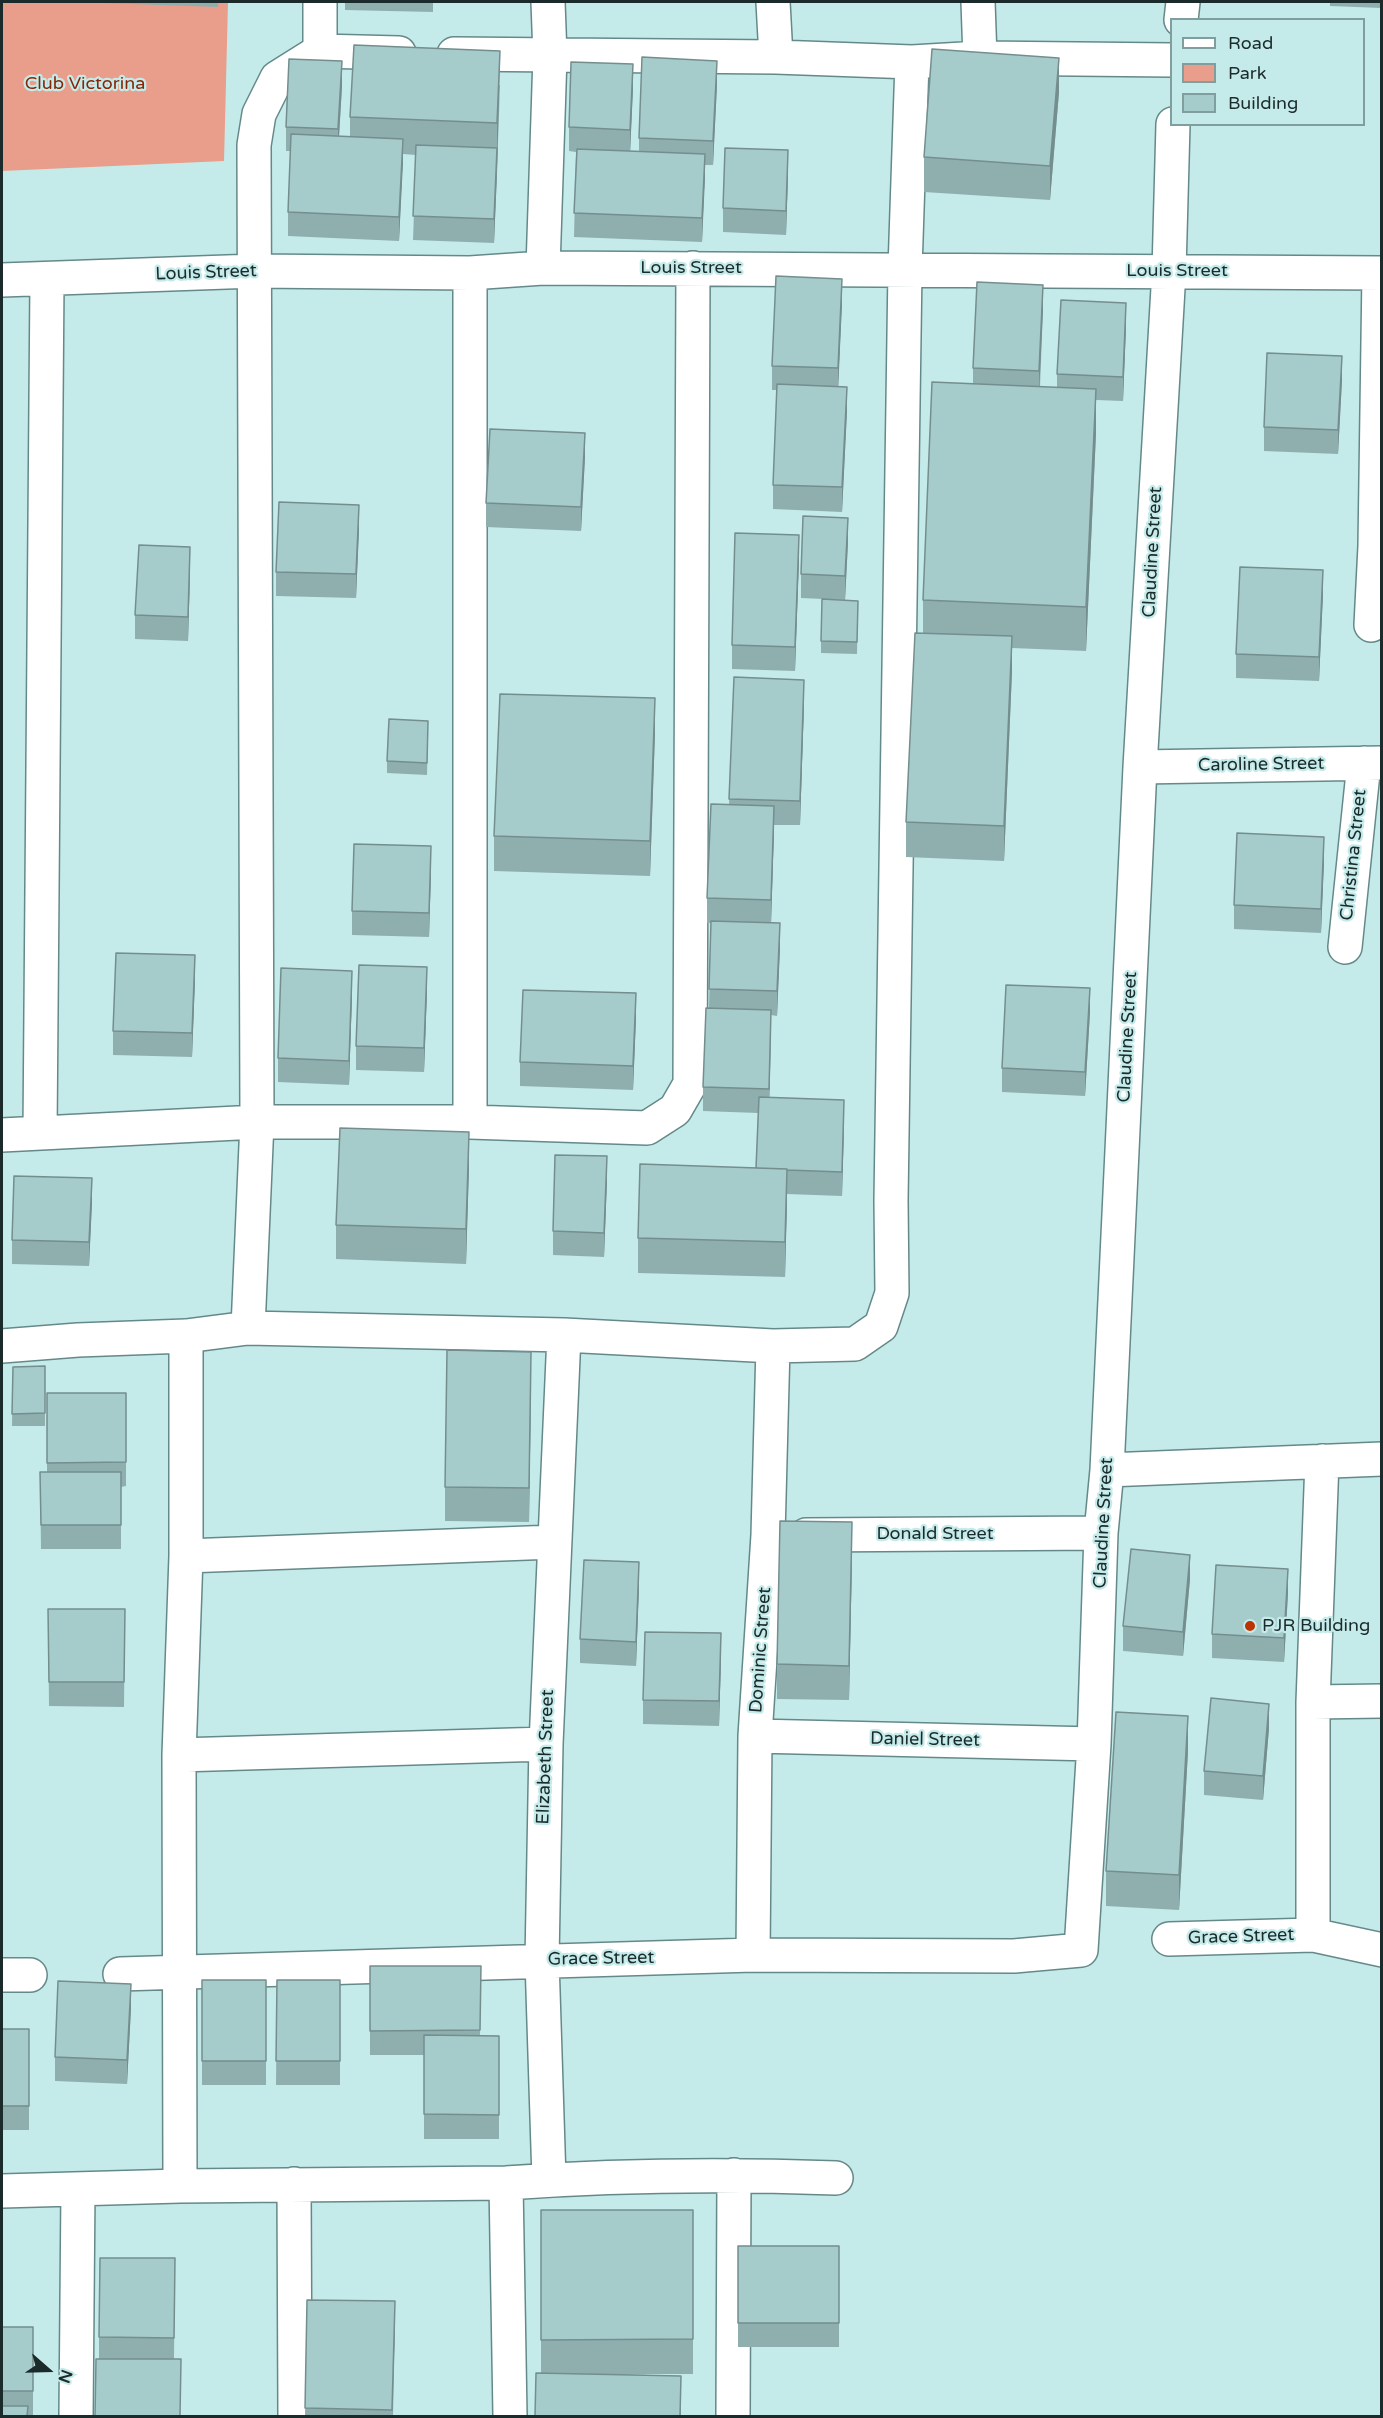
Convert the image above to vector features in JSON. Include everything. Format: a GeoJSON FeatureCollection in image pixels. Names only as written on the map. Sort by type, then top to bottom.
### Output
{"type":"FeatureCollection","features":[{"type":"Feature","properties":{"kind":"street"},"geometry":{"type":"LineString","coordinates":[[320,2],[320,51]]}},
{"type":"Feature","properties":{"kind":"street"},"geometry":{"type":"LineString","coordinates":[[543,268],[550,56],[548,2]]}},
{"type":"Feature","properties":{"kind":"street"},"geometry":{"type":"LineString","coordinates":[[773,2],[776,57]]}},
{"type":"Feature","properties":{"kind":"street"},"geometry":{"type":"LineString","coordinates":[[978,2],[980,58]]}},
{"type":"Feature","properties":{"kind":"street"},"geometry":{"type":"LineString","coordinates":[[1181,18],[1183,2]]}},
{"type":"Feature","properties":{"kind":"street"},"geometry":{"type":"LineString","coordinates":[[248,1328],[257,1122],[254,145],[259,114],[277,78],[320,51],[550,56],[776,57],[912,62],[980,58],[1170,60]]}},
{"type":"Feature","properties":{"kind":"street"},"geometry":{"type":"LineString","coordinates":[[2,1346],[78,1340],[186,1336],[248,1328],[564,1335],[773,1346],[855,1344],[881,1326],[892,1293],[891,1200],[905,269],[912,62]]}},
{"type":"Feature","properties":{"kind":"street","name":"Claudine Street"},"geometry":{"type":"LineString","coordinates":[[1081,1950],[1094,1744],[1101,1533],[1107,1470],[1140,767],[1169,271],[1173,126]]}},
{"type":"Feature","properties":{"kind":"street","name":"Louis Street"},"geometry":{"type":"LineString","coordinates":[[2,280],[255,271],[470,273],[543,268],[1380,273]]}},
{"type":"Feature","properties":{"kind":"street"},"geometry":{"type":"LineString","coordinates":[[2,1134],[257,1122],[470,1122],[647,1128],[675,1110],[690,1084],[693,268]]}},
{"type":"Feature","properties":{"kind":"street"},"geometry":{"type":"LineString","coordinates":[[470,273],[470,1122]]}},
{"type":"Feature","properties":{"kind":"street"},"geometry":{"type":"LineString","coordinates":[[1371,625],[1378,545],[1380,273]]}},
{"type":"Feature","properties":{"kind":"street"},"geometry":{"type":"LineString","coordinates":[[40,1132],[47,280]]}},
{"type":"Feature","properties":{"kind":"street","name":"Caroline Street"},"geometry":{"type":"LineString","coordinates":[[1140,767],[1373,763]]}},
{"type":"Feature","properties":{"kind":"street","name":"Christina Street"},"geometry":{"type":"LineString","coordinates":[[1345,947],[1373,763]]}},
{"type":"Feature","properties":{"kind":"street","name":"Elizabeth Street"},"geometry":{"type":"LineString","coordinates":[[549,2180],[542,1960],[546,1744],[564,1335]]}},
{"type":"Feature","properties":{"kind":"street"},"geometry":{"type":"LineString","coordinates":[[180,2186],[179,1755],[186,1556],[186,1336]]}},
{"type":"Feature","properties":{"kind":"street","name":"Dominic Street"},"geometry":{"type":"LineString","coordinates":[[753,1955],[755,1736],[768,1535],[773,1346]]}},
{"type":"Feature","properties":{"kind":"street"},"geometry":{"type":"LineString","coordinates":[[1107,1470],[1382,1459]]}},
{"type":"Feature","properties":{"kind":"street"},"geometry":{"type":"LineString","coordinates":[[1313,1935],[1313,1702],[1322,1461]]}},
{"type":"Feature","properties":{"kind":"street","name":"Donald Street"},"geometry":{"type":"LineString","coordinates":[[768,1535],[1101,1533]]}},
{"type":"Feature","properties":{"kind":"street"},"geometry":{"type":"LineString","coordinates":[[186,1556],[554,1542]]}},
{"type":"Feature","properties":{"kind":"street"},"geometry":{"type":"LineString","coordinates":[[1313,1702],[1382,1701]]}},
{"type":"Feature","properties":{"kind":"street","name":"Daniel Street"},"geometry":{"type":"LineString","coordinates":[[755,1736],[1094,1744]]}},
{"type":"Feature","properties":{"kind":"street"},"geometry":{"type":"LineString","coordinates":[[179,1755],[546,1744]]}},
{"type":"Feature","properties":{"kind":"street","name":"Grace Street"},"geometry":{"type":"LineString","coordinates":[[1169,1939],[1313,1935],[1382,1950]]}},
{"type":"Feature","properties":{"kind":"street","name":"Grace Street"},"geometry":{"type":"LineString","coordinates":[[120,1974],[753,1955],[1014,1956],[1081,1950]]}},
{"type":"Feature","properties":{"kind":"street"},"geometry":{"type":"LineString","coordinates":[[733,2416],[734,2175]]}},
{"type":"Feature","properties":{"kind":"street"},"geometry":{"type":"LineString","coordinates":[[2,2191],[294,2184],[506,2183],[734,2175],[836,2178]]}},
{"type":"Feature","properties":{"kind":"street"},"geometry":{"type":"LineString","coordinates":[[506,2183],[510,2416]]}},
{"type":"Feature","properties":{"kind":"street"},"geometry":{"type":"LineString","coordinates":[[294,2184],[296,2416]]}},
{"type":"Feature","properties":{"kind":"street"},"geometry":{"type":"LineString","coordinates":[[76,2416],[78,2189]]}},
{"type":"Feature","properties":{"kind":"green space","name":"Club Victorina"},"geometry":{"type":"Polygon","coordinates":[[[2,2],[228,2],[224,161],[2,171],[2,2]]]}},
{"type":"Feature","properties":{"kind":"building"},"geometry":{"type":"Polygon","coordinates":[[[354,45],[500,51],[497,123],[350,117],[354,45]]]}},
{"type":"Feature","properties":{"kind":"building"},"geometry":{"type":"Polygon","coordinates":[[[932,49],[1059,58],[1050,166],[924,157],[932,49]]]}},
{"type":"Feature","properties":{"kind":"building"},"geometry":{"type":"Polygon","coordinates":[[[642,57],[717,61],[713,141],[639,138],[642,57]]]}},
{"type":"Feature","properties":{"kind":"building"},"geometry":{"type":"Polygon","coordinates":[[[289,59],[342,61],[338,129],[286,127],[289,59]]]}},
{"type":"Feature","properties":{"kind":"building"},"geometry":{"type":"Polygon","coordinates":[[[571,62],[633,64],[630,130],[569,127],[571,62]]]}},
{"type":"Feature","properties":{"kind":"building"},"geometry":{"type":"Polygon","coordinates":[[[291,134],[403,139],[399,217],[288,212],[291,134]]]}},
{"type":"Feature","properties":{"kind":"building"},"geometry":{"type":"Polygon","coordinates":[[[416,145],[497,148],[494,219],[413,216],[416,145]]]}},
{"type":"Feature","properties":{"kind":"building"},"geometry":{"type":"Polygon","coordinates":[[[725,148],[788,150],[786,211],[723,208],[725,148]]]}},
{"type":"Feature","properties":{"kind":"building"},"geometry":{"type":"Polygon","coordinates":[[[577,149],[705,154],[702,218],[574,213],[577,149]]]}},
{"type":"Feature","properties":{"kind":"building"},"geometry":{"type":"Polygon","coordinates":[[[776,276],[842,279],[838,368],[772,366],[776,276]]]}},
{"type":"Feature","properties":{"kind":"building"},"geometry":{"type":"Polygon","coordinates":[[[977,282],[1043,285],[1039,371],[973,368],[977,282]]]}},
{"type":"Feature","properties":{"kind":"building"},"geometry":{"type":"Polygon","coordinates":[[[1061,300],[1126,303],[1123,377],[1057,374],[1061,300]]]}},
{"type":"Feature","properties":{"kind":"building"},"geometry":{"type":"Polygon","coordinates":[[[1267,353],[1342,356],[1338,430],[1264,427],[1267,353]]]}},
{"type":"Feature","properties":{"kind":"building"},"geometry":{"type":"Polygon","coordinates":[[[932,382],[1096,389],[1086,607],[923,600],[932,382]]]}},
{"type":"Feature","properties":{"kind":"building"},"geometry":{"type":"Polygon","coordinates":[[[777,384],[847,387],[842,487],[773,485],[777,384]]]}},
{"type":"Feature","properties":{"kind":"building"},"geometry":{"type":"Polygon","coordinates":[[[490,429],[585,433],[581,507],[486,503],[490,429]]]}},
{"type":"Feature","properties":{"kind":"building"},"geometry":{"type":"Polygon","coordinates":[[[279,502],[359,505],[356,574],[276,572],[279,502]]]}},
{"type":"Feature","properties":{"kind":"building"},"geometry":{"type":"Polygon","coordinates":[[[803,516],[848,518],[845,576],[801,574],[803,516]]]}},
{"type":"Feature","properties":{"kind":"building"},"geometry":{"type":"Polygon","coordinates":[[[735,533],[799,535],[795,647],[732,645],[735,533]]]}},
{"type":"Feature","properties":{"kind":"building"},"geometry":{"type":"Polygon","coordinates":[[[139,545],[190,547],[188,617],[135,615],[139,545]]]}},
{"type":"Feature","properties":{"kind":"building"},"geometry":{"type":"Polygon","coordinates":[[[1240,567],[1323,570],[1319,657],[1236,654],[1240,567]]]}},
{"type":"Feature","properties":{"kind":"building"},"geometry":{"type":"Polygon","coordinates":[[[822,599],[858,601],[857,642],[821,641],[822,599]]]}},
{"type":"Feature","properties":{"kind":"building"},"geometry":{"type":"Polygon","coordinates":[[[915,633],[1012,636],[1004,826],[906,822],[915,633]]]}},
{"type":"Feature","properties":{"kind":"building"},"geometry":{"type":"Polygon","coordinates":[[[734,677],[804,680],[800,801],[729,799],[734,677]]]}},
{"type":"Feature","properties":{"kind":"building"},"geometry":{"type":"Polygon","coordinates":[[[500,694],[655,698],[650,841],[494,836],[500,694]]]}},
{"type":"Feature","properties":{"kind":"building"},"geometry":{"type":"Polygon","coordinates":[[[389,719],[428,721],[427,763],[387,761],[389,719]]]}},
{"type":"Feature","properties":{"kind":"building"},"geometry":{"type":"Polygon","coordinates":[[[711,804],[774,806],[771,900],[707,898],[711,804]]]}},
{"type":"Feature","properties":{"kind":"building"},"geometry":{"type":"Polygon","coordinates":[[[1237,833],[1324,837],[1321,909],[1234,905],[1237,833]]]}},
{"type":"Feature","properties":{"kind":"building"},"geometry":{"type":"Polygon","coordinates":[[[354,844],[431,846],[429,913],[352,911],[354,844]]]}},
{"type":"Feature","properties":{"kind":"building"},"geometry":{"type":"Polygon","coordinates":[[[711,921],[780,923],[777,991],[709,989],[711,921]]]}},
{"type":"Feature","properties":{"kind":"building"},"geometry":{"type":"Polygon","coordinates":[[[116,953],[195,955],[192,1033],[113,1031],[116,953]]]}},
{"type":"Feature","properties":{"kind":"building"},"geometry":{"type":"Polygon","coordinates":[[[359,965],[427,967],[424,1048],[356,1046],[359,965]]]}},
{"type":"Feature","properties":{"kind":"building"},"geometry":{"type":"Polygon","coordinates":[[[281,968],[352,971],[349,1061],[278,1058],[281,968]]]}},
{"type":"Feature","properties":{"kind":"building"},"geometry":{"type":"Polygon","coordinates":[[[1006,985],[1090,988],[1085,1072],[1002,1068],[1006,985]]]}},
{"type":"Feature","properties":{"kind":"building"},"geometry":{"type":"Polygon","coordinates":[[[523,990],[636,993],[633,1066],[520,1062],[523,990]]]}},
{"type":"Feature","properties":{"kind":"building"},"geometry":{"type":"Polygon","coordinates":[[[706,1008],[771,1010],[769,1089],[703,1087],[706,1008]]]}},
{"type":"Feature","properties":{"kind":"building"},"geometry":{"type":"Polygon","coordinates":[[[759,1097],[844,1100],[842,1172],[756,1168],[759,1097]]]}},
{"type":"Feature","properties":{"kind":"building"},"geometry":{"type":"Polygon","coordinates":[[[340,1128],[469,1132],[466,1229],[336,1225],[340,1128]]]}},
{"type":"Feature","properties":{"kind":"building"},"geometry":{"type":"Polygon","coordinates":[[[555,1155],[607,1156],[604,1233],[553,1231],[555,1155]]]}},
{"type":"Feature","properties":{"kind":"building"},"geometry":{"type":"Polygon","coordinates":[[[640,1164],[787,1169],[785,1242],[638,1238],[640,1164]]]}},
{"type":"Feature","properties":{"kind":"building"},"geometry":{"type":"Polygon","coordinates":[[[14,1176],[92,1178],[89,1242],[12,1240],[14,1176]]]}},
{"type":"Feature","properties":{"kind":"building"},"geometry":{"type":"Polygon","coordinates":[[[447,1350],[531,1352],[529,1488],[445,1487],[447,1350]]]}},
{"type":"Feature","properties":{"kind":"building"},"geometry":{"type":"Polygon","coordinates":[[[45,1366],[45,1413],[12,1414],[13,1367],[45,1366]]]}},
{"type":"Feature","properties":{"kind":"building"},"geometry":{"type":"Polygon","coordinates":[[[47,1393],[126,1393],[126,1462],[47,1463],[47,1393]]]}},
{"type":"Feature","properties":{"kind":"building"},"geometry":{"type":"Polygon","coordinates":[[[40,1472],[121,1472],[121,1525],[41,1525],[40,1472]]]}},
{"type":"Feature","properties":{"kind":"building"},"geometry":{"type":"Polygon","coordinates":[[[780,1521],[852,1522],[849,1666],[777,1664],[780,1521]]]}},
{"type":"Feature","properties":{"kind":"building"},"geometry":{"type":"Polygon","coordinates":[[[1131,1549],[1190,1555],[1183,1632],[1123,1626],[1131,1549]]]}},
{"type":"Feature","properties":{"kind":"building"},"geometry":{"type":"Polygon","coordinates":[[[584,1560],[639,1562],[636,1642],[580,1639],[584,1560]]]}},
{"type":"Feature","properties":{"kind":"building","name":"PJR Building"},"geometry":{"type":"Polygon","coordinates":[[[1216,1565],[1288,1569],[1284,1638],[1212,1634],[1216,1565]]]}},
{"type":"Feature","properties":{"kind":"building"},"geometry":{"type":"Polygon","coordinates":[[[48,1609],[125,1609],[124,1682],[49,1682],[48,1609]]]}},
{"type":"Feature","properties":{"kind":"building"},"geometry":{"type":"Polygon","coordinates":[[[645,1632],[721,1633],[719,1701],[643,1700],[645,1632]]]}},
{"type":"Feature","properties":{"kind":"building"},"geometry":{"type":"Polygon","coordinates":[[[1211,1698],[1269,1704],[1263,1776],[1204,1771],[1211,1698]]]}},
{"type":"Feature","properties":{"kind":"building"},"geometry":{"type":"Polygon","coordinates":[[[1116,1712],[1188,1716],[1179,1875],[1106,1871],[1116,1712]]]}},
{"type":"Feature","properties":{"kind":"building"},"geometry":{"type":"Polygon","coordinates":[[[370,1966],[481,1966],[480,2030],[370,2031],[370,1966]]]}},
{"type":"Feature","properties":{"kind":"building"},"geometry":{"type":"Polygon","coordinates":[[[202,1980],[266,1980],[266,2061],[202,2061],[202,1980]]]}},
{"type":"Feature","properties":{"kind":"building"},"geometry":{"type":"Polygon","coordinates":[[[277,1980],[340,1980],[340,2061],[276,2061],[277,1980]]]}},
{"type":"Feature","properties":{"kind":"building"},"geometry":{"type":"Polygon","coordinates":[[[58,1981],[131,1984],[127,2060],[55,2057],[58,1981]]]}},
{"type":"Feature","properties":{"kind":"building"},"geometry":{"type":"Polygon","coordinates":[[[2,2029],[29,2029],[29,2106],[2,2106],[2,2029]]]}},
{"type":"Feature","properties":{"kind":"building"},"geometry":{"type":"Polygon","coordinates":[[[424,2035],[499,2036],[499,2115],[424,2114],[424,2035]]]}},
{"type":"Feature","properties":{"kind":"building"},"geometry":{"type":"Polygon","coordinates":[[[541,2210],[693,2210],[693,2339],[541,2340],[541,2210]]]}},
{"type":"Feature","properties":{"kind":"building"},"geometry":{"type":"Polygon","coordinates":[[[738,2246],[839,2246],[839,2323],[738,2323],[738,2246]]]}},
{"type":"Feature","properties":{"kind":"building"},"geometry":{"type":"Polygon","coordinates":[[[100,2258],[175,2258],[174,2338],[99,2337],[100,2258]]]}},
{"type":"Feature","properties":{"kind":"building"},"geometry":{"type":"Polygon","coordinates":[[[307,2300],[395,2301],[392,2410],[305,2408],[307,2300]]]}},
{"type":"Feature","properties":{"kind":"building"},"geometry":{"type":"Polygon","coordinates":[[[2,2327],[33,2327],[33,2391],[2,2391],[2,2327]]]}},
{"type":"Feature","properties":{"kind":"building"},"geometry":{"type":"Polygon","coordinates":[[[96,2359],[181,2359],[180,2416],[95,2416],[96,2359]]]}},
{"type":"Feature","properties":{"kind":"building"},"geometry":{"type":"Polygon","coordinates":[[[536,2373],[681,2376],[680,2416],[535,2416],[536,2373]]]}},
{"type":"Feature","properties":{"kind":"building"},"geometry":{"type":"Polygon","coordinates":[[[2,2406],[28,2406],[27,2416],[2,2416],[2,2406]]]}},
{"type":"Feature","properties":{"kind":"place","name":"PJR Building"},"geometry":{"type":"Point","coordinates":[1250,1626]}}]}
